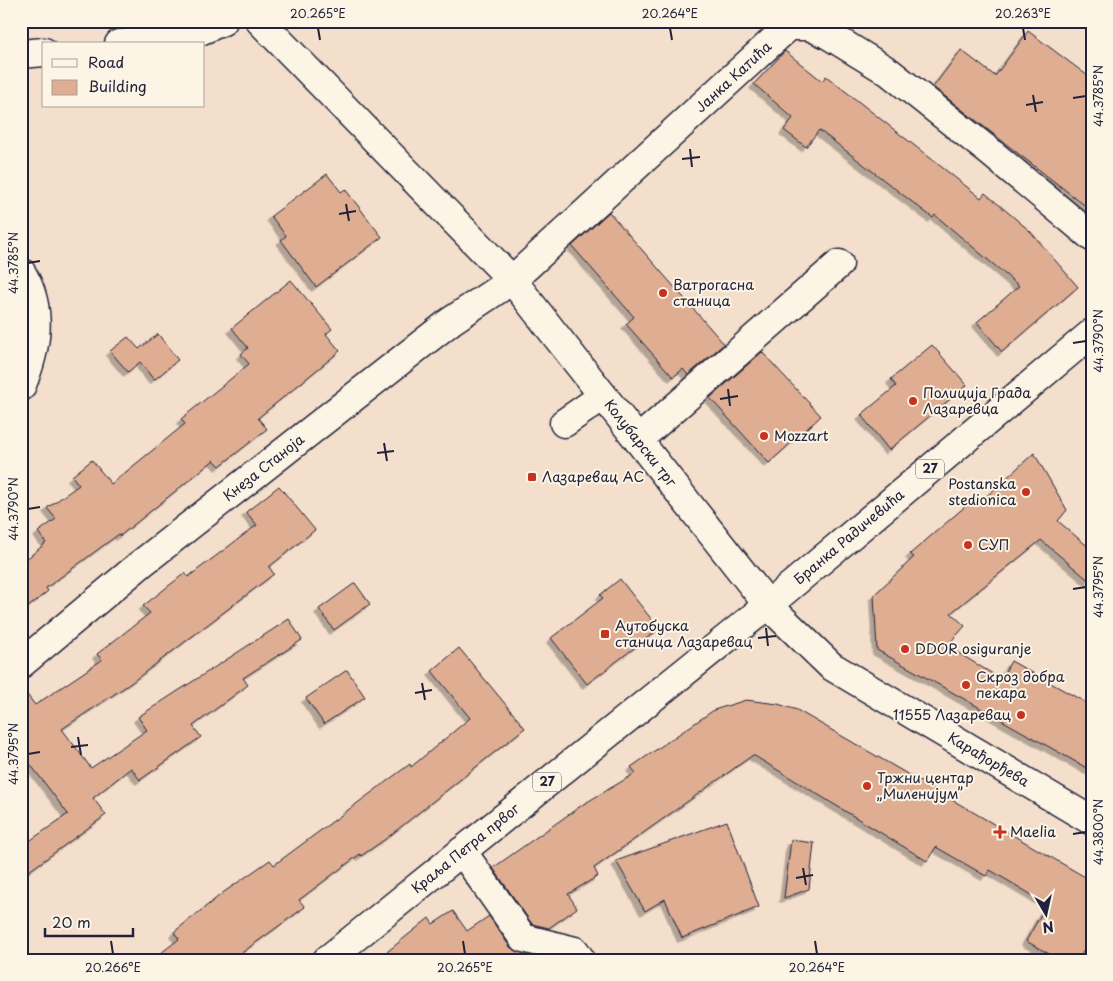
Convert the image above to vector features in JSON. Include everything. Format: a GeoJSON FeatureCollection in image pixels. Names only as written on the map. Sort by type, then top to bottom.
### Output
{"type":"FeatureCollection","features":[{"type":"Feature","properties":{"kind":"street"},"geometry":{"type":"LineString","coordinates":[[138,42],[186,37],[222,21]]}},
{"type":"Feature","properties":{"kind":"street","name":"Колубарски трг"},"geometry":{"type":"LineString","coordinates":[[260,21],[512,280],[768,605]]}},
{"type":"Feature","properties":{"kind":"street","name":"Јанка Катића"},"geometry":{"type":"LineString","coordinates":[[512,280],[789,26],[809,26],[827,34],[889,72],[990,152],[1092,237]]}},
{"type":"Feature","properties":{"kind":"street"},"geometry":{"type":"LineString","coordinates":[[21,54],[42,52]]}},
{"type":"Feature","properties":{"kind":"street"},"geometry":{"type":"LineString","coordinates":[[638,440],[838,264]]}},
{"type":"Feature","properties":{"kind":"street"},"geometry":{"type":"LineString","coordinates":[[21,272],[29,285],[34,306],[37,335],[21,387]]}},
{"type":"Feature","properties":{"kind":"street","name":"Кнеза Станоја"},"geometry":{"type":"LineString","coordinates":[[21,664],[142,563],[443,327],[512,280]]}},
{"type":"Feature","properties":{"kind":"street","name":"Бранка Радичевића"},"geometry":{"type":"LineString","coordinates":[[768,605],[1092,333]]}},
{"type":"Feature","properties":{"kind":"street"},"geometry":{"type":"LineString","coordinates":[[564,423],[603,396]]}},
{"type":"Feature","properties":{"kind":"street","name":"Карађорђева"},"geometry":{"type":"LineString","coordinates":[[768,605],[831,666],[1092,821]]}},
{"type":"Feature","properties":{"kind":"street","name":"Краља Петра првог"},"geometry":{"type":"LineString","coordinates":[[326,960],[768,605]]}},
{"type":"Feature","properties":{"kind":"street"},"geometry":{"type":"LineString","coordinates":[[462,851],[522,938],[575,951],[581,960]]}},
{"type":"Feature","properties":{"kind":"building"},"geometry":{"type":"Polygon","coordinates":[[[1028,31],[1092,79],[1092,211],[933,87],[961,50],[995,76],[1028,31]]]}},
{"type":"Feature","properties":{"kind":"building"},"geometry":{"type":"Polygon","coordinates":[[[785,51],[822,81],[826,76],[981,198],[985,193],[1030,231],[1078,287],[1002,352],[977,322],[1019,286],[935,215],[933,218],[819,130],[806,147],[784,130],[793,118],[754,84],[785,51]]]}},
{"type":"Feature","properties":{"kind":"building"},"geometry":{"type":"Polygon","coordinates":[[[327,174],[341,192],[345,189],[382,237],[316,287],[281,240],[286,236],[271,216],[327,174]]]}},
{"type":"Feature","properties":{"kind":"building","name":"Ватрогасна станица"},"geometry":{"type":"Polygon","coordinates":[[[609,212],[724,344],[688,375],[683,369],[673,377],[626,324],[634,317],[572,246],[609,212]]]}},
{"type":"Feature","properties":{"kind":"building"},"geometry":{"type":"Polygon","coordinates":[[[291,280],[332,329],[326,334],[340,351],[258,418],[267,429],[220,466],[214,460],[120,536],[119,534],[46,588],[48,591],[21,613],[21,558],[24,561],[46,543],[38,532],[56,519],[47,508],[79,485],[72,476],[92,460],[111,484],[185,424],[181,419],[249,364],[241,354],[248,348],[232,328],[291,280]]]}},
{"type":"Feature","properties":{"kind":"building"},"geometry":{"type":"Polygon","coordinates":[[[158,334],[178,360],[154,380],[140,362],[128,372],[110,351],[128,337],[139,349],[158,334]]]}},
{"type":"Feature","properties":{"kind":"building","name":"Полиција Града Лазаревца"},"geometry":{"type":"Polygon","coordinates":[[[932,345],[967,385],[889,450],[861,415],[896,386],[891,379],[932,345]]]}},
{"type":"Feature","properties":{"kind":"building"},"geometry":{"type":"Polygon","coordinates":[[[762,352],[821,416],[769,463],[710,398],[762,352]]]}},
{"type":"Feature","properties":{"kind":"building"},"geometry":{"type":"Polygon","coordinates":[[[1034,453],[1067,510],[1058,521],[1092,550],[1092,583],[1041,540],[951,613],[965,626],[947,646],[1001,679],[1011,661],[1092,706],[1092,771],[877,650],[874,595],[914,557],[910,554],[975,498],[979,503],[1034,453]]]}},
{"type":"Feature","properties":{"kind":"building"},"geometry":{"type":"Polygon","coordinates":[[[279,486],[315,530],[269,567],[274,574],[131,683],[62,729],[91,768],[147,730],[138,717],[289,619],[302,640],[243,678],[248,685],[193,726],[201,737],[140,780],[131,768],[93,798],[106,815],[21,877],[21,847],[68,814],[21,752],[21,687],[35,705],[102,660],[97,654],[150,613],[143,606],[185,573],[188,577],[257,525],[246,512],[279,486]]]}},
{"type":"Feature","properties":{"kind":"building","name":"Аутобуска станица Лазаревац"},"geometry":{"type":"Polygon","coordinates":[[[620,579],[659,629],[587,684],[551,638],[603,598],[600,595],[620,579]]]}},
{"type":"Feature","properties":{"kind":"building"},"geometry":{"type":"Polygon","coordinates":[[[355,583],[370,604],[334,630],[319,609],[355,583]]]}},
{"type":"Feature","properties":{"kind":"building"},"geometry":{"type":"Polygon","coordinates":[[[459,648],[525,728],[387,838],[361,856],[360,854],[299,900],[305,907],[232,960],[152,960],[179,939],[174,932],[224,892],[270,860],[274,865],[410,764],[411,767],[470,718],[432,671],[459,648]]]}},
{"type":"Feature","properties":{"kind":"building"},"geometry":{"type":"Polygon","coordinates":[[[347,670],[365,697],[324,724],[306,698],[347,670]]]}},
{"type":"Feature","properties":{"kind":"building"},"geometry":{"type":"Polygon","coordinates":[[[746,700],[778,704],[797,710],[1092,881],[1092,937],[1078,960],[1060,960],[1026,941],[1047,904],[990,870],[986,876],[936,847],[927,861],[753,755],[594,868],[598,876],[568,894],[577,908],[549,928],[532,924],[493,868],[582,805],[636,773],[631,767],[714,710],[746,700]]]}},
{"type":"Feature","properties":{"kind":"building"},"geometry":{"type":"Polygon","coordinates":[[[727,821],[759,907],[682,938],[665,899],[645,911],[616,861],[727,821]]]}},
{"type":"Feature","properties":{"kind":"building"},"geometry":{"type":"Polygon","coordinates":[[[791,840],[814,843],[809,889],[784,898],[791,840]]]}},
{"type":"Feature","properties":{"kind":"building"},"geometry":{"type":"Polygon","coordinates":[[[453,911],[467,931],[489,916],[510,947],[526,955],[530,960],[377,960],[429,918],[433,924],[453,911]]]}},
{"type":"Feature","properties":{"kind":"place","name":"Ватрогасна станица"},"geometry":{"type":"Point","coordinates":[663,293]}},
{"type":"Feature","properties":{"kind":"place","name":"Полиција Града Лазаревца"},"geometry":{"type":"Point","coordinates":[913,401]}},
{"type":"Feature","properties":{"kind":"place","name":"Mozzart"},"geometry":{"type":"Point","coordinates":[764,436]}},
{"type":"Feature","properties":{"kind":"place","name":"Лазаревац АС"},"geometry":{"type":"Point","coordinates":[532,477]}},
{"type":"Feature","properties":{"kind":"place","name":"Postanska stedionica"},"geometry":{"type":"Point","coordinates":[1026,492]}},
{"type":"Feature","properties":{"kind":"place","name":"СУП"},"geometry":{"type":"Point","coordinates":[968,545]}},
{"type":"Feature","properties":{"kind":"place","name":"Аутобуска станица Лазаревац"},"geometry":{"type":"Point","coordinates":[605,634]}},
{"type":"Feature","properties":{"kind":"place","name":"DDOR osiguranje"},"geometry":{"type":"Point","coordinates":[905,649]}},
{"type":"Feature","properties":{"kind":"place","name":"Скроз добра пекара"},"geometry":{"type":"Point","coordinates":[966,685]}},
{"type":"Feature","properties":{"kind":"place","name":"11555 Лазаревац"},"geometry":{"type":"Point","coordinates":[1021,715]}},
{"type":"Feature","properties":{"kind":"place","name":"Тржни центар „Миленијум”"},"geometry":{"type":"Point","coordinates":[867,786]}},
{"type":"Feature","properties":{"kind":"place","name":"Maelia"},"geometry":{"type":"Point","coordinates":[1000,832]}}]}
